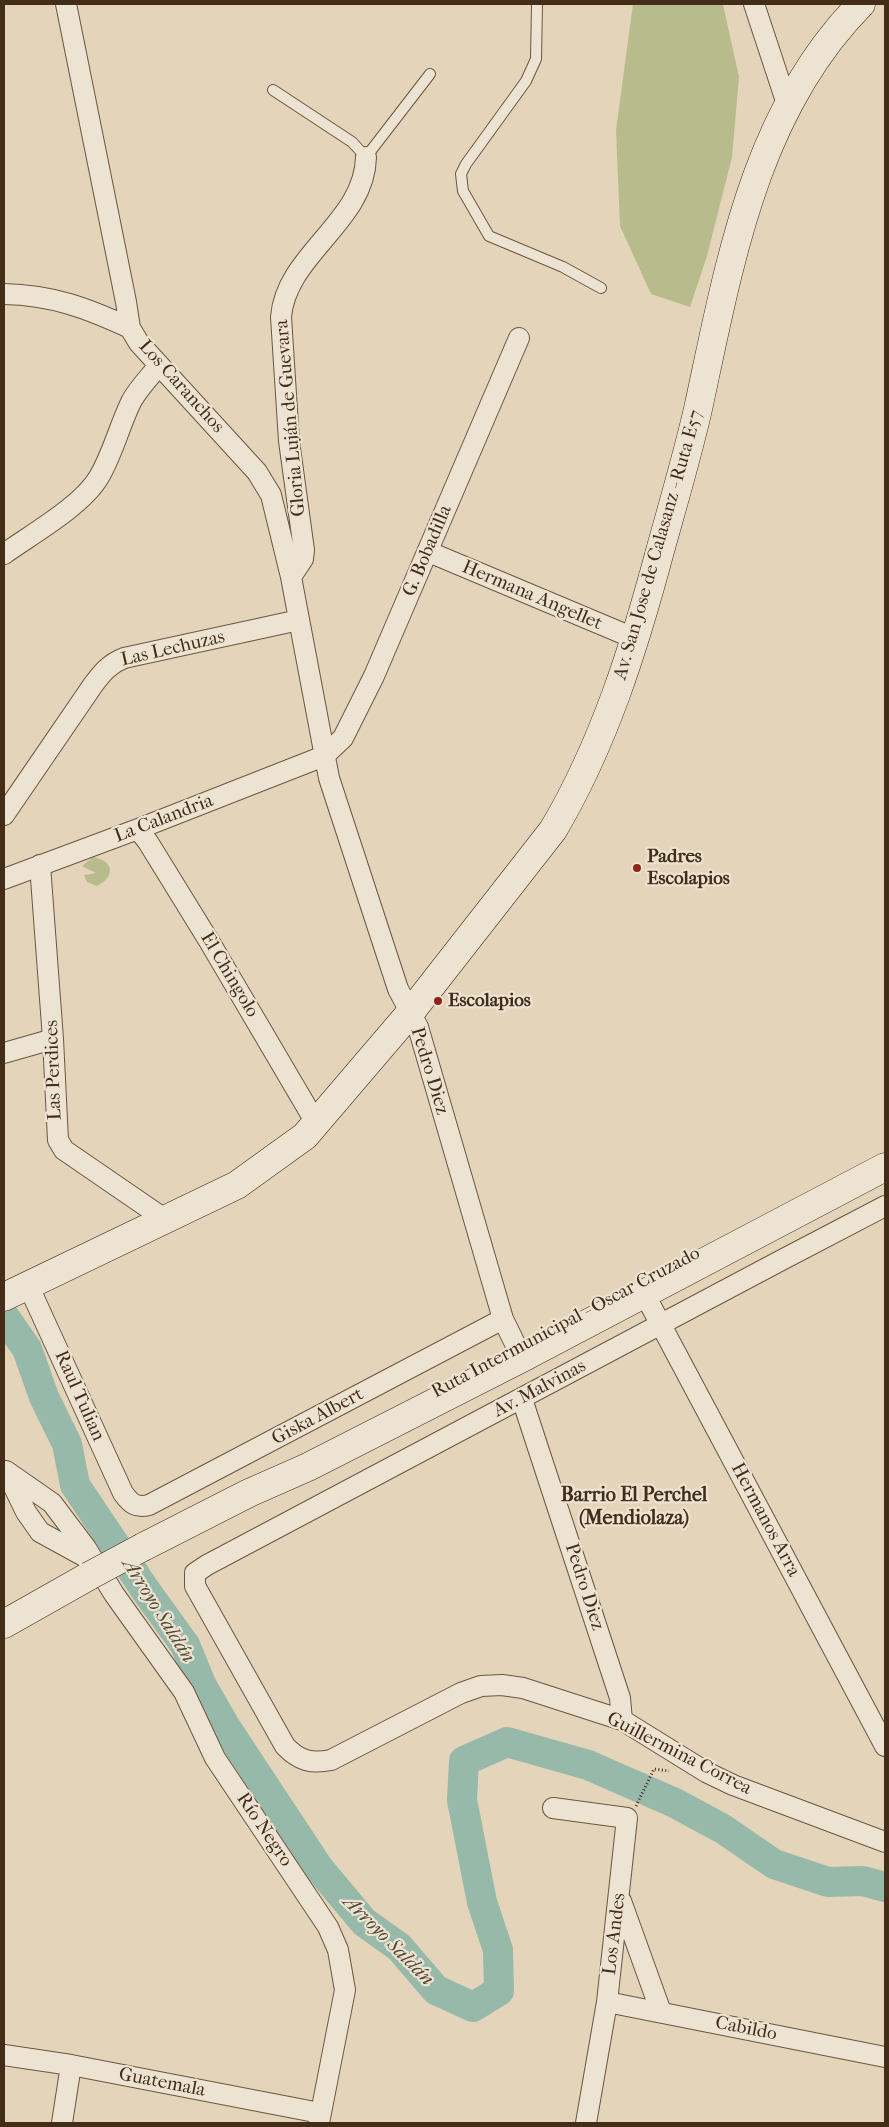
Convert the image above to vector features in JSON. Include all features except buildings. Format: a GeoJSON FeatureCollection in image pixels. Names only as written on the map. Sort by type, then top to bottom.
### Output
{"type":"FeatureCollection","features":[{"type":"Feature","properties":{"kind":"street","name":"Los Caranchos"},"geometry":{"type":"LineString","coordinates":[[66,4],[130,328],[159,366],[258,472],[271,495],[291,577],[324,756]]}},
{"type":"Feature","properties":{"kind":"street"},"geometry":{"type":"LineString","coordinates":[[754,4],[787,104]]}},
{"type":"Feature","properties":{"kind":"street","name":"Av. San Jose de Calasanz - Ruta E57"},"geometry":{"type":"LineString","coordinates":[[14,1293],[253,1176],[292,1146],[316,1123],[410,1013],[553,830],[571,800],[588,765],[636,639],[686,457],[720,304],[746,209],[761,166],[787,104],[818,54],[840,25],[861,4]]}},
{"type":"Feature","properties":{"kind":"street","name":"Gloria Luján de Guevara"},"geometry":{"type":"LineString","coordinates":[[291,577],[303,559],[304,550],[289,441],[280,317],[282,303],[288,289],[302,267],[354,198],[363,182],[366,157]]}},
{"type":"Feature","properties":{"kind":"street"},"geometry":{"type":"LineString","coordinates":[[4,294],[30,295],[70,304],[97,313],[130,328]]}},
{"type":"Feature","properties":{"kind":"street","name":"G. Bobadilla"},"geometry":{"type":"LineString","coordinates":[[324,756],[335,747],[347,729],[374,676],[429,552],[519,338]]}},
{"type":"Feature","properties":{"kind":"street"},"geometry":{"type":"LineString","coordinates":[[4,554],[75,503],[89,490],[98,478],[107,460],[131,402],[142,384],[159,366]]}},
{"type":"Feature","properties":{"kind":"street","name":"Hermana Angellet"},"geometry":{"type":"LineString","coordinates":[[429,552],[636,639]]}},
{"type":"Feature","properties":{"kind":"street","name":"Las Lechuzas"},"geometry":{"type":"LineString","coordinates":[[4,815],[93,685],[105,669],[114,662],[124,658],[299,620]]}},
{"type":"Feature","properties":{"kind":"street","name":"La Calandria"},"geometry":{"type":"LineString","coordinates":[[4,879],[324,756]]}},
{"type":"Feature","properties":{"kind":"street","name":"Pedro Diez"},"geometry":{"type":"LineString","coordinates":[[324,756],[398,989],[418,1027],[503,1319],[520,1353]]}},
{"type":"Feature","properties":{"kind":"street","name":"El Chingolo"},"geometry":{"type":"LineString","coordinates":[[138,829],[209,941],[316,1123]]}},
{"type":"Feature","properties":{"kind":"street","name":"Las Perdices"},"geometry":{"type":"LineString","coordinates":[[40,866],[53,1039],[58,1140],[64,1150],[166,1220]]}},
{"type":"Feature","properties":{"kind":"street"},"geometry":{"type":"LineString","coordinates":[[4,1053],[53,1039]]}},
{"type":"Feature","properties":{"kind":"street","name":"Ruta Intermunicipal - Oscar Cruzado"},"geometry":{"type":"LineString","coordinates":[[4,1624],[92,1569],[143,1547],[249,1493],[308,1467],[885,1156]]}},
{"type":"Feature","properties":{"kind":"street","name":"Ruta Intermunicipal - Oscar Cruzado"},"geometry":{"type":"LineString","coordinates":[[520,1353],[645,1295],[885,1167]]}},
{"type":"Feature","properties":{"kind":"street","name":"Av. Malvinas"},"geometry":{"type":"LineString","coordinates":[[305,1761],[293,1755],[285,1746],[195,1586],[195,1574],[207,1565],[522,1399],[660,1323],[885,1206]]}},
{"type":"Feature","properties":{"kind":"street","name":"Raul Tulian"},"geometry":{"type":"LineString","coordinates":[[14,1293],[123,1494],[131,1504]]}},
{"type":"Feature","properties":{"kind":"street","name":"Hermanos Arra"},"geometry":{"type":"LineString","coordinates":[[645,1295],[885,1746]]}},
{"type":"Feature","properties":{"kind":"street","name":"Giska Albert"},"geometry":{"type":"LineString","coordinates":[[131,1504],[139,1508],[149,1505],[503,1319]]}},
{"type":"Feature","properties":{"kind":"street","name":"Pedro Diez"},"geometry":{"type":"LineString","coordinates":[[522,1399],[620,1698],[622,1720]]}},
{"type":"Feature","properties":{"kind":"street","name":"Río Negro"},"geometry":{"type":"LineString","coordinates":[[5,1468],[26,1512],[40,1532],[92,1569]]}},
{"type":"Feature","properties":{"kind":"street","name":"Río Negro"},"geometry":{"type":"LineString","coordinates":[[5,1468],[52,1503],[60,1512],[92,1569],[114,1594],[184,1692],[215,1758],[328,1927],[338,1950],[345,1990],[320,2118]]}},
{"type":"Feature","properties":{"kind":"street","name":"Guillermina Correa"},"geometry":{"type":"LineString","coordinates":[[305,1761],[318,1763],[331,1760],[461,1694],[481,1686],[502,1685],[523,1688],[622,1720],[706,1772],[733,1785],[885,1842]]}},
{"type":"Feature","properties":{"kind":"street","name":"Los Andes"},"geometry":{"type":"LineString","coordinates":[[553,1808],[627,1818],[608,2002],[586,2123]]}},
{"type":"Feature","properties":{"kind":"street"},"geometry":{"type":"LineString","coordinates":[[620,1898],[661,2012]]}},
{"type":"Feature","properties":{"kind":"street","name":"Cabildo"},"geometry":{"type":"LineString","coordinates":[[608,2002],[885,2057]]}},
{"type":"Feature","properties":{"kind":"street","name":"Guatemala"},"geometry":{"type":"LineString","coordinates":[[4,2055],[72,2065],[320,2118]]}},
{"type":"Feature","properties":{"kind":"street"},"geometry":{"type":"LineString","coordinates":[[62,2123],[72,2065]]}},
{"type":"Feature","properties":{"kind":"lane"},"geometry":{"type":"LineString","coordinates":[[537,4],[536,59],[533,68],[526,81],[466,164],[461,183],[463,191],[489,236],[563,266],[601,288]]}},
{"type":"Feature","properties":{"kind":"lane"},"geometry":{"type":"LineString","coordinates":[[272,90],[352,142],[366,157],[430,74]]}},
{"type":"Feature","properties":{"kind":"path"},"geometry":{"type":"LineString","coordinates":[[636,1806],[654,1769]]}},
{"type":"Feature","properties":{"kind":"green space"},"geometry":{"type":"Polygon","coordinates":[[[633,4],[723,4],[739,77],[732,157],[707,256],[690,307],[651,294],[620,226],[616,130],[633,4]]]}},
{"type":"Feature","properties":{"kind":"green space"},"geometry":{"type":"Polygon","coordinates":[[[93,857],[105,862],[109,865],[110,869],[107,878],[97,886],[87,882],[84,875],[96,873],[82,866],[93,857]]]}},
{"type":"Feature","properties":{"kind":"waterway","name":"Arroyo Saldán"},"geometry":{"type":"LineString","coordinates":[[4,1316],[27,1349],[44,1397],[67,1444],[75,1485],[146,1591],[185,1645],[202,1686],[225,1726],[318,1867],[364,1922],[399,1947],[436,1990],[473,2007],[499,1991],[498,1950],[482,1902],[462,1800],[464,1761],[507,1742],[588,1765],[675,1803],[723,1829],[774,1864],[828,1882],[863,1881],[885,1887]]}},
{"type":"Feature","properties":{"kind":"place","name":"Padres Escolapios"},"geometry":{"type":"Point","coordinates":[637,868]}},
{"type":"Feature","properties":{"kind":"place","name":"Escolapios"},"geometry":{"type":"Point","coordinates":[438,1001]}},
{"type":"Feature","properties":{"kind":"district","name":"Barrio El Perchel (Mendiolaza)"},"geometry":{"type":"Point","coordinates":[634,1508]}}]}
